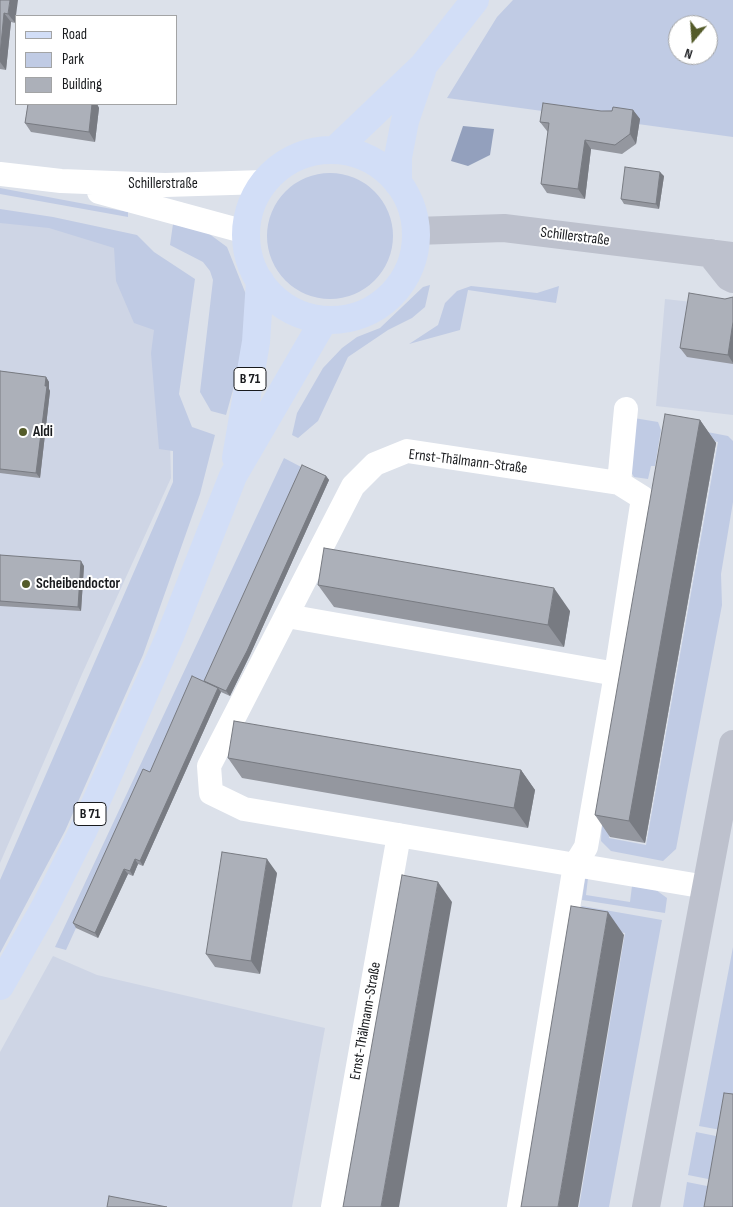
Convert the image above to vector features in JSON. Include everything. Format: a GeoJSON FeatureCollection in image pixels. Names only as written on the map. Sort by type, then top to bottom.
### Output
{"type":"FeatureCollection","features":[{"type":"Feature","properties":{"kind":"main road"},"geometry":{"type":"LineString","coordinates":[[335,150],[423,66],[475,0]]}},
{"type":"Feature","properties":{"kind":"main road"},"geometry":{"type":"LineString","coordinates":[[398,183],[398,157],[405,121],[423,66]]}},
{"type":"Feature","properties":{"kind":"main road","name":"B 71"},"geometry":{"type":"LineString","coordinates":[[335,150],[371,160],[391,174],[410,202],[416,231],[412,262],[401,284],[393,293],[378,305],[362,314],[349,318],[324,320],[299,314],[288,308],[277,300],[260,281],[249,257],[246,232],[251,206],[264,182],[284,164],[297,157],[309,153],[335,150]]}},
{"type":"Feature","properties":{"kind":"main road","name":"Schillerstraße"},"geometry":{"type":"LineString","coordinates":[[416,231],[504,228],[722,255]]}},
{"type":"Feature","properties":{"kind":"main road"},"geometry":{"type":"LineString","coordinates":[[722,255],[729,277],[733,278]]}},
{"type":"Feature","properties":{"kind":"main road","name":"B 71"},"geometry":{"type":"LineString","coordinates":[[233,476],[256,342],[260,281]]}},
{"type":"Feature","properties":{"kind":"main road","name":"B 71"},"geometry":{"type":"LineString","coordinates":[[0,986],[45,907],[83,831],[170,636],[233,476],[324,320]]}},
{"type":"Feature","properties":{"kind":"main road"},"geometry":{"type":"LineString","coordinates":[[646,1207],[733,744]]}},
{"type":"Feature","properties":{"kind":"street","name":"Schillerstraße"},"geometry":{"type":"LineString","coordinates":[[0,174],[61,181],[165,185],[264,182]]}},
{"type":"Feature","properties":{"kind":"street","name":"Schillerstraße"},"geometry":{"type":"LineString","coordinates":[[61,181],[246,232]]}},
{"type":"Feature","properties":{"kind":"street"},"geometry":{"type":"LineString","coordinates":[[619,483],[626,409]]}},
{"type":"Feature","properties":{"kind":"street","name":"Ernst-Thälmann-Straße"},"geometry":{"type":"LineString","coordinates":[[519,1207],[575,864],[586,847],[616,674],[643,498],[619,483],[407,451],[375,464],[353,486],[209,766],[211,793],[244,809],[575,864],[706,887]]}},
{"type":"Feature","properties":{"kind":"street"},"geometry":{"type":"LineString","coordinates":[[287,616],[616,674]]}},
{"type":"Feature","properties":{"kind":"street","name":"Ernst-Thälmann-Straße"},"geometry":{"type":"LineString","coordinates":[[332,1207],[399,835]]}},
{"type":"Feature","properties":{"kind":"shaded area"},"geometry":{"type":"Polygon","coordinates":[[[463,126],[494,129],[490,155],[468,166],[451,161],[463,126]]]}},
{"type":"Feature","properties":{"kind":"shaded area"},"geometry":{"type":"Polygon","coordinates":[[[0,218],[130,238],[167,335],[171,478],[82,674],[0,863],[0,218]]]}},
{"type":"Feature","properties":{"kind":"shaded area"},"geometry":{"type":"Polygon","coordinates":[[[665,299],[727,306],[733,313],[733,415],[656,406],[665,299]]]}},
{"type":"Feature","properties":{"kind":"shaded area"},"geometry":{"type":"Polygon","coordinates":[[[53,956],[97,975],[325,1028],[292,1207],[0,1207],[0,1052],[53,956]]]}},
{"type":"Feature","properties":{"kind":"green space"},"geometry":{"type":"Polygon","coordinates":[[[513,0],[733,0],[733,137],[447,98],[497,17],[513,0]]]}},
{"type":"Feature","properties":{"kind":"green space"},"geometry":{"type":"Polygon","coordinates":[[[330,173],[354,178],[374,192],[388,212],[393,236],[388,260],[374,280],[354,294],[330,299],[306,294],[286,280],[272,260],[267,236],[272,212],[286,192],[306,178],[330,173]]]}},
{"type":"Feature","properties":{"kind":"green space"},"geometry":{"type":"Polygon","coordinates":[[[0,188],[128,212],[128,217],[0,194],[0,188]]]}},
{"type":"Feature","properties":{"kind":"green space"},"geometry":{"type":"Polygon","coordinates":[[[0,209],[53,217],[137,235],[154,252],[195,279],[179,394],[192,427],[215,435],[200,494],[143,655],[65,831],[0,953],[0,880],[173,482],[173,451],[159,449],[151,353],[154,330],[134,323],[116,281],[114,248],[49,228],[0,223],[0,209]]]}},
{"type":"Feature","properties":{"kind":"green space"},"geometry":{"type":"Polygon","coordinates":[[[173,224],[208,233],[227,247],[247,297],[241,361],[226,415],[211,411],[200,392],[213,280],[210,271],[203,262],[170,245],[173,224]]]}},
{"type":"Feature","properties":{"kind":"green space"},"geometry":{"type":"Polygon","coordinates":[[[430,285],[425,307],[412,318],[388,330],[348,357],[318,421],[298,438],[292,435],[297,413],[323,368],[342,348],[357,337],[380,328],[423,287],[430,285]]]}},
{"type":"Feature","properties":{"kind":"green space"},"geometry":{"type":"Polygon","coordinates":[[[471,286],[537,293],[559,286],[556,303],[468,290],[460,330],[409,344],[438,325],[445,303],[457,291],[471,286]]]}},
{"type":"Feature","properties":{"kind":"green space"},"geometry":{"type":"Polygon","coordinates":[[[634,418],[658,422],[661,430],[655,466],[651,466],[648,479],[634,477],[628,467],[634,418]]]}},
{"type":"Feature","properties":{"kind":"green space"},"geometry":{"type":"Polygon","coordinates":[[[676,426],[728,436],[733,441],[733,502],[721,574],[722,605],[676,849],[663,861],[611,851],[601,841],[602,822],[610,823],[609,838],[646,845],[718,442],[681,435],[676,426]]]}},
{"type":"Feature","properties":{"kind":"green space"},"geometry":{"type":"Polygon","coordinates":[[[284,458],[305,469],[207,686],[76,928],[66,950],[55,947],[284,458]]]}},
{"type":"Feature","properties":{"kind":"green space"},"geometry":{"type":"Polygon","coordinates":[[[588,878],[586,895],[630,902],[632,886],[656,890],[667,898],[665,913],[582,900],[585,879],[588,878]]]}},
{"type":"Feature","properties":{"kind":"green space"},"geometry":{"type":"Polygon","coordinates":[[[582,906],[662,920],[609,1207],[579,1207],[625,933],[586,926],[577,911],[582,906]]]}},
{"type":"Feature","properties":{"kind":"green space"},"geometry":{"type":"Polygon","coordinates":[[[733,947],[733,1103],[721,1130],[699,1126],[733,947]]]}},
{"type":"Feature","properties":{"kind":"green space"},"geometry":{"type":"Polygon","coordinates":[[[696,1132],[721,1137],[713,1180],[688,1175],[696,1132]]]}},
{"type":"Feature","properties":{"kind":"green space"},"geometry":{"type":"Polygon","coordinates":[[[687,1182],[712,1187],[708,1207],[683,1207],[687,1182]]]}},
{"type":"Feature","properties":{"kind":"building"},"geometry":{"type":"Polygon","coordinates":[[[0,0],[10,0],[8,14],[4,13],[0,55],[0,0]]]}},
{"type":"Feature","properties":{"kind":"building"},"geometry":{"type":"Polygon","coordinates":[[[543,103],[601,111],[612,111],[613,107],[633,110],[630,134],[615,145],[585,140],[578,189],[541,184],[549,123],[540,122],[543,103]]]}},
{"type":"Feature","properties":{"kind":"building"},"geometry":{"type":"Polygon","coordinates":[[[28,105],[92,105],[89,132],[25,123],[28,105]]]}},
{"type":"Feature","properties":{"kind":"building"},"geometry":{"type":"Polygon","coordinates":[[[625,167],[660,172],[656,204],[621,199],[625,167]]]}},
{"type":"Feature","properties":{"kind":"building"},"geometry":{"type":"Polygon","coordinates":[[[689,293],[725,299],[733,297],[733,322],[728,355],[680,348],[689,293]]]}},
{"type":"Feature","properties":{"kind":"building","name":"Aldi"},"geometry":{"type":"Polygon","coordinates":[[[0,371],[46,377],[45,386],[47,386],[36,473],[0,469],[0,371]]]}},
{"type":"Feature","properties":{"kind":"building"},"geometry":{"type":"Polygon","coordinates":[[[665,414],[700,420],[629,821],[595,815],[665,414]]]}},
{"type":"Feature","properties":{"kind":"building"},"geometry":{"type":"Polygon","coordinates":[[[302,465],[326,476],[247,651],[226,691],[204,681],[302,465]]]}},
{"type":"Feature","properties":{"kind":"building"},"geometry":{"type":"Polygon","coordinates":[[[324,548],[554,588],[548,625],[318,585],[324,548]]]}},
{"type":"Feature","properties":{"kind":"building"},"geometry":{"type":"Polygon","coordinates":[[[0,555],[81,561],[78,607],[0,601],[0,555]]]}},
{"type":"Feature","properties":{"kind":"building"},"geometry":{"type":"Polygon","coordinates":[[[192,676],[218,688],[140,861],[135,859],[130,871],[124,869],[95,933],[73,923],[143,769],[150,772],[192,676]]]}},
{"type":"Feature","properties":{"kind":"building"},"geometry":{"type":"Polygon","coordinates":[[[234,721],[521,770],[514,808],[228,758],[234,721]]]}},
{"type":"Feature","properties":{"kind":"building"},"geometry":{"type":"Polygon","coordinates":[[[222,852],[267,859],[251,961],[206,954],[222,852]]]}},
{"type":"Feature","properties":{"kind":"building"},"geometry":{"type":"Polygon","coordinates":[[[402,875],[438,882],[381,1207],[343,1207],[402,875]]]}},
{"type":"Feature","properties":{"kind":"building"},"geometry":{"type":"Polygon","coordinates":[[[571,906],[608,912],[558,1207],[521,1207],[571,906]]]}},
{"type":"Feature","properties":{"kind":"building"},"geometry":{"type":"Polygon","coordinates":[[[724,1093],[733,1094],[733,1207],[704,1207],[724,1093]]]}},
{"type":"Feature","properties":{"kind":"building"},"geometry":{"type":"Polygon","coordinates":[[[109,1196],[167,1207],[107,1207],[109,1196]]]}},
{"type":"Feature","properties":{"kind":"place","name":"Aldi"},"geometry":{"type":"Point","coordinates":[23,432]}},
{"type":"Feature","properties":{"kind":"place","name":"Scheibendoctor"},"geometry":{"type":"Point","coordinates":[26,584]}}]}
